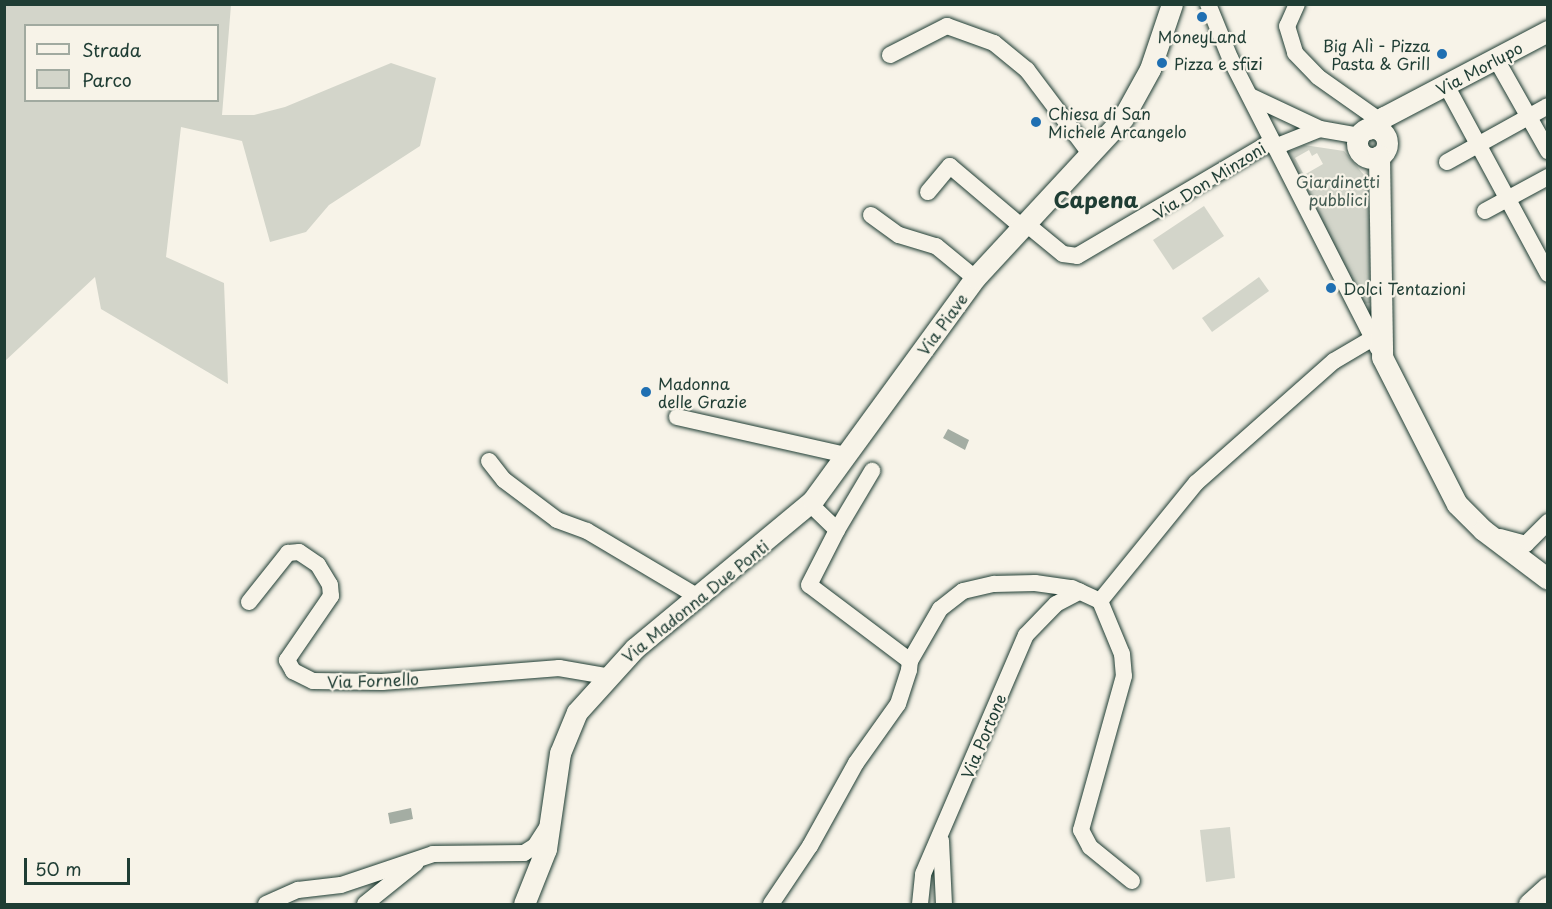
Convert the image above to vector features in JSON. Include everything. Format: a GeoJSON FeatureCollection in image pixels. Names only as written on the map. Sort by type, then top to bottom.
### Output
{"type":"FeatureCollection","features":[{"type":"Feature","properties":{"kind":"main road","name":"Via Piave"},"geometry":{"type":"LineString","coordinates":[[809,505],[975,278],[1023,224],[1118,125],[1141,88],[1172,4]]}},
{"type":"Feature","properties":{"kind":"main road","name":"Via Morlupo"},"geometry":{"type":"LineString","coordinates":[[1369,128],[1548,31]]}},
{"type":"Feature","properties":{"kind":"main road"},"geometry":{"type":"LineString","coordinates":[[1383,151],[1410,104]]}},
{"type":"Feature","properties":{"kind":"main road"},"geometry":{"type":"LineString","coordinates":[[1369,128],[1382,132],[1382,357],[1453,498],[1483,531],[1548,579]]}},
{"type":"Feature","properties":{"kind":"main road","name":"Via Madonna Due Ponti"},"geometry":{"type":"LineString","coordinates":[[524,904],[541,867],[553,819],[558,766],[567,730],[606,676],[809,505]]}},
{"type":"Feature","properties":{"kind":"main road"},"geometry":{"type":"LineString","coordinates":[[1529,904],[1548,887]]}},
{"type":"Feature","properties":{"kind":"street"},"geometry":{"type":"LineString","coordinates":[[1208,4],[1273,144],[1382,357]]}},
{"type":"Feature","properties":{"kind":"street"},"geometry":{"type":"LineString","coordinates":[[1297,4],[1287,26],[1296,53],[1369,128]]}},
{"type":"Feature","properties":{"kind":"street"},"geometry":{"type":"LineString","coordinates":[[890,55],[947,26],[994,43],[1027,70],[1091,155]]}},
{"type":"Feature","properties":{"kind":"street"},"geometry":{"type":"LineString","coordinates":[[1496,59],[1548,151]]}},
{"type":"Feature","properties":{"kind":"street"},"geometry":{"type":"LineString","coordinates":[[1446,85],[1548,274]]}},
{"type":"Feature","properties":{"kind":"street"},"geometry":{"type":"LineString","coordinates":[[1250,96],[1280,108],[1320,129],[1369,128]]}},
{"type":"Feature","properties":{"kind":"street"},"geometry":{"type":"LineString","coordinates":[[1447,162],[1548,106]]}},
{"type":"Feature","properties":{"kind":"street"},"geometry":{"type":"LineString","coordinates":[[1263,123],[1280,108]]}},
{"type":"Feature","properties":{"kind":"street","name":"Via Don Minzoni"},"geometry":{"type":"LineString","coordinates":[[928,192],[945,162],[1063,254],[1077,256],[1273,144],[1320,129]]}},
{"type":"Feature","properties":{"kind":"street"},"geometry":{"type":"LineString","coordinates":[[1485,211],[1548,177]]}},
{"type":"Feature","properties":{"kind":"street"},"geometry":{"type":"LineString","coordinates":[[872,215],[899,236],[936,246],[975,278]]}},
{"type":"Feature","properties":{"kind":"street"},"geometry":{"type":"LineString","coordinates":[[1100,601],[1186,493],[1334,361],[1373,338]]}},
{"type":"Feature","properties":{"kind":"street"},"geometry":{"type":"LineString","coordinates":[[677,417],[846,455]]}},
{"type":"Feature","properties":{"kind":"street"},"geometry":{"type":"LineString","coordinates":[[489,461],[504,480],[556,520],[587,531],[698,597]]}},
{"type":"Feature","properties":{"kind":"street"},"geometry":{"type":"LineString","coordinates":[[872,471],[837,530],[809,585],[910,661]]}},
{"type":"Feature","properties":{"kind":"street"},"geometry":{"type":"LineString","coordinates":[[809,505],[837,530]]}},
{"type":"Feature","properties":{"kind":"street"},"geometry":{"type":"LineString","coordinates":[[1483,531],[1526,544],[1548,522]]}},
{"type":"Feature","properties":{"kind":"street","name":"Via Fornello"},"geometry":{"type":"LineString","coordinates":[[249,602],[288,553],[303,553],[318,565],[330,585],[331,596],[287,660],[297,674],[313,681],[382,682],[559,668],[606,676]]}},
{"type":"Feature","properties":{"kind":"street"},"geometry":{"type":"LineString","coordinates":[[771,904],[810,846],[856,763],[898,704],[908,681],[910,661],[940,609],[963,591],[1009,583],[1055,585],[1080,591],[1100,601],[1122,654],[1124,676],[1080,830],[1090,847],[1132,882]]}},
{"type":"Feature","properties":{"kind":"street","name":"Via Portone"},"geometry":{"type":"LineString","coordinates":[[920,904],[923,874],[1026,635],[1056,604],[1080,591]]}},
{"type":"Feature","properties":{"kind":"street"},"geometry":{"type":"LineString","coordinates":[[266,904],[298,890],[341,885],[433,854],[524,853],[535,846],[553,819]]}},
{"type":"Feature","properties":{"kind":"street"},"geometry":{"type":"LineString","coordinates":[[940,834],[944,904]]}},
{"type":"Feature","properties":{"kind":"street"},"geometry":{"type":"LineString","coordinates":[[365,904],[405,870],[433,854]]}},
{"type":"Feature","properties":{"kind":"green space"},"geometry":{"type":"Polygon","coordinates":[[[5,4],[231,5],[222,115],[254,115],[285,107],[391,63],[436,78],[420,146],[329,205],[306,232],[270,242],[242,141],[181,127],[166,257],[224,283],[228,384],[101,309],[95,277],[5,361],[5,4]]]}},
{"type":"Feature","properties":{"kind":"green space","name":"Giardinetti pubblici"},"geometry":{"type":"Polygon","coordinates":[[[1304,145],[1344,151],[1364,175],[1369,193],[1370,303],[1362,304],[1286,153],[1304,145]],[[1309,150],[1295,158],[1304,175],[1323,164],[1317,153],[1312,156],[1309,150]]]}},
{"type":"Feature","properties":{"kind":"green space"},"geometry":{"type":"Polygon","coordinates":[[[1204,206],[1224,236],[1173,270],[1153,240],[1204,206]]]}},
{"type":"Feature","properties":{"kind":"green space"},"geometry":{"type":"Polygon","coordinates":[[[1259,277],[1269,291],[1212,332],[1202,318],[1259,277]]]}},
{"type":"Feature","properties":{"kind":"green space"},"geometry":{"type":"Polygon","coordinates":[[[1230,827],[1235,878],[1206,882],[1200,830],[1230,827]]]}},
{"type":"Feature","properties":{"kind":"shaded area"},"geometry":{"type":"Polygon","coordinates":[[[948,429],[969,440],[965,450],[943,438],[948,429]]]}},
{"type":"Feature","properties":{"kind":"shaded area"},"geometry":{"type":"Polygon","coordinates":[[[411,808],[413,819],[390,824],[388,813],[411,808]]]}},
{"type":"Feature","properties":{"kind":"place","name":"MoneyLand"},"geometry":{"type":"Point","coordinates":[1202,17]}},
{"type":"Feature","properties":{"kind":"place","name":"Big Alì - Pizza Pasta & Grill"},"geometry":{"type":"Point","coordinates":[1442,54]}},
{"type":"Feature","properties":{"kind":"place","name":"Pizza e sfizi"},"geometry":{"type":"Point","coordinates":[1162,63]}},
{"type":"Feature","properties":{"kind":"place","name":"Chiesa di San Michele Arcangelo"},"geometry":{"type":"Point","coordinates":[1036,122]}},
{"type":"Feature","properties":{"kind":"place","name":"Dolci Tentazioni"},"geometry":{"type":"Point","coordinates":[1331,288]}},
{"type":"Feature","properties":{"kind":"place","name":"Madonna delle Grazie"},"geometry":{"type":"Point","coordinates":[646,392]}},
{"type":"Feature","properties":{"kind":"district","name":"Capena"},"geometry":{"type":"Point","coordinates":[1096,199]}}]}
